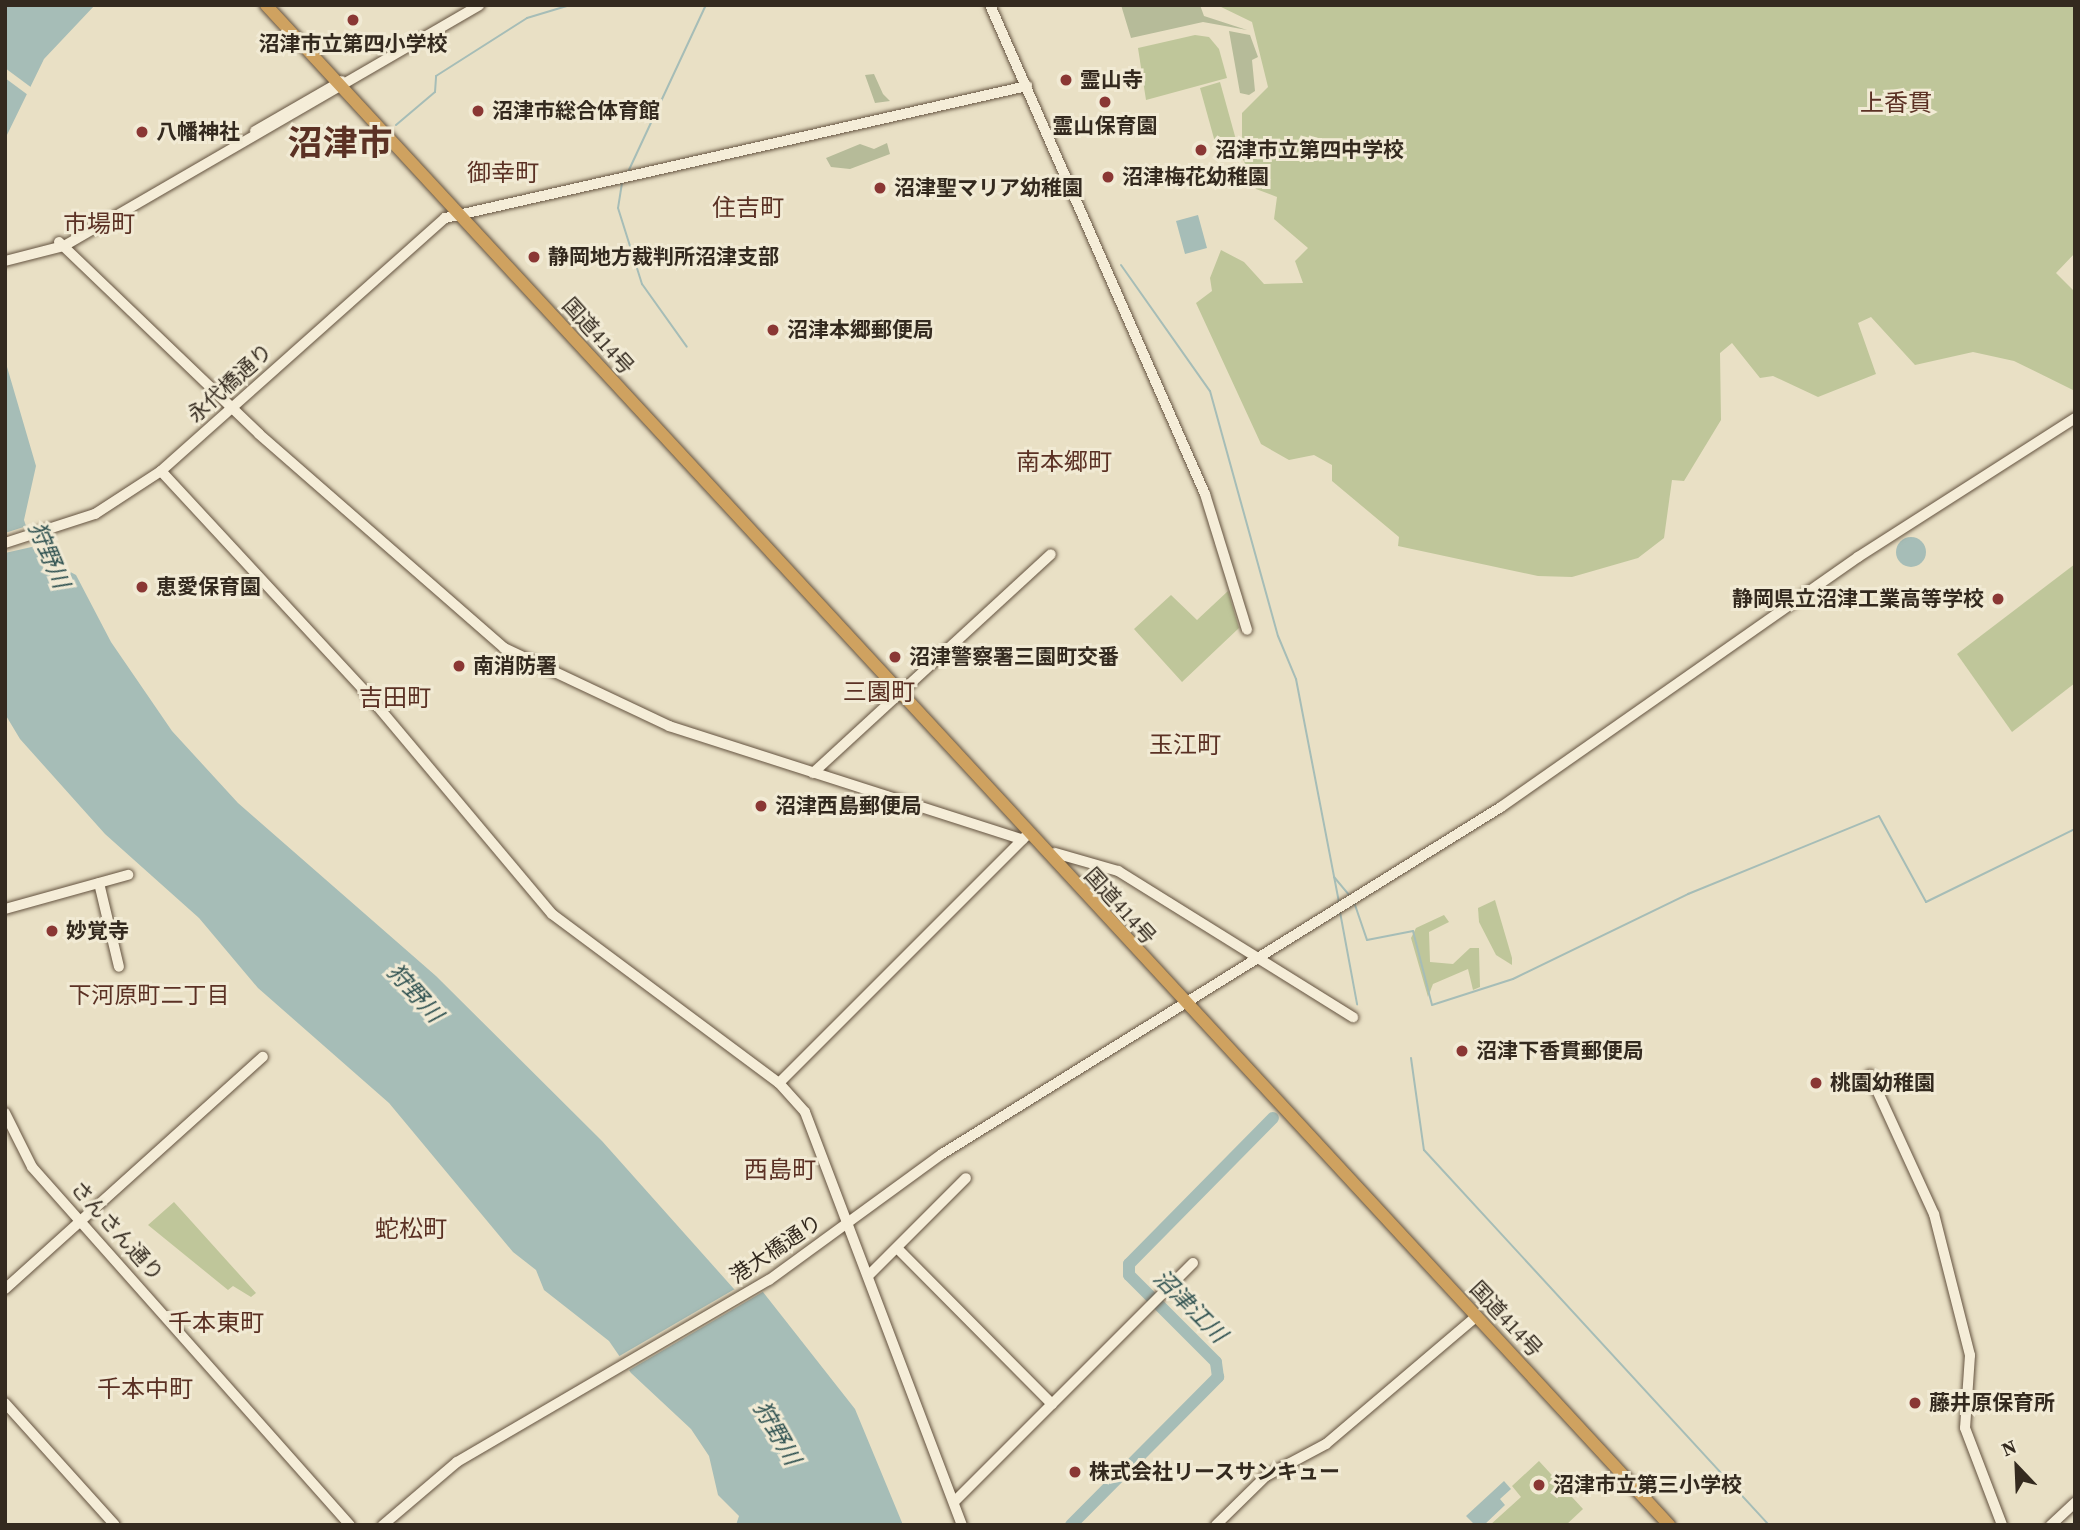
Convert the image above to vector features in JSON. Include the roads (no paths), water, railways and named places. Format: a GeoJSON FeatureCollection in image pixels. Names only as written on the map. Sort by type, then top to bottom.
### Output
{"type":"FeatureCollection","features":[{"type":"Feature","properties":{"kind":"highway","name":"国道414号"},"geometry":{"type":"LineString","coordinates":[[266,5],[457,214],[1055,853],[1186,1002]]}},
{"type":"Feature","properties":{"kind":"highway","name":"国道414号"},"geometry":{"type":"LineString","coordinates":[[902,692],[1025,836],[1315,1140],[1669,1525]]}},
{"type":"Feature","properties":{"kind":"street"},"geometry":{"type":"LineString","coordinates":[[340,86],[469,5]]}},
{"type":"Feature","properties":{"kind":"street"},"geometry":{"type":"LineString","coordinates":[[5,261],[62,244],[479,5]]}},
{"type":"Feature","properties":{"kind":"street"},"geometry":{"type":"LineString","coordinates":[[990,5],[1069,174],[1205,494],[1247,630]]}},
{"type":"Feature","properties":{"kind":"street"},"geometry":{"type":"LineString","coordinates":[[457,214],[1027,86]]}},
{"type":"Feature","properties":{"kind":"street","name":"永代橋通り"},"geometry":{"type":"LineString","coordinates":[[5,542],[95,514],[161,471],[457,214]]}},
{"type":"Feature","properties":{"kind":"street"},"geometry":{"type":"LineString","coordinates":[[62,244],[231,408],[504,648],[669,726],[813,773],[1025,836],[779,1083]]}},
{"type":"Feature","properties":{"kind":"street"},"geometry":{"type":"LineString","coordinates":[[5,256],[28,253]]}},
{"type":"Feature","properties":{"kind":"street","name":"港大橋通り"},"geometry":{"type":"LineString","coordinates":[[383,1525],[457,1462],[769,1280],[942,1154],[1501,807],[1858,557],[2075,418]]}},
{"type":"Feature","properties":{"kind":"street"},"geometry":{"type":"LineString","coordinates":[[161,471],[364,690],[552,914],[779,1083],[805,1112],[962,1525]]}},
{"type":"Feature","properties":{"kind":"street"},"geometry":{"type":"LineString","coordinates":[[813,773],[1051,554]]}},
{"type":"Feature","properties":{"kind":"street"},"geometry":{"type":"LineString","coordinates":[[1055,853],[1118,871],[1353,1017]]}},
{"type":"Feature","properties":{"kind":"street"},"geometry":{"type":"LineString","coordinates":[[5,909],[128,875]]}},
{"type":"Feature","properties":{"kind":"street"},"geometry":{"type":"LineString","coordinates":[[99,883],[119,967]]}},
{"type":"Feature","properties":{"kind":"street"},"geometry":{"type":"LineString","coordinates":[[5,1289],[263,1056]]}},
{"type":"Feature","properties":{"kind":"street"},"geometry":{"type":"LineString","coordinates":[[1870,1075],[1934,1214],[1970,1355],[1965,1428],[2002,1525]]}},
{"type":"Feature","properties":{"kind":"street","name":"さんさん通り"},"geometry":{"type":"LineString","coordinates":[[5,1113],[32,1167],[82,1220],[350,1525]]}},
{"type":"Feature","properties":{"kind":"street"},"geometry":{"type":"LineString","coordinates":[[869,1276],[966,1178]]}},
{"type":"Feature","properties":{"kind":"street"},"geometry":{"type":"LineString","coordinates":[[897,1248],[1052,1404]]}},
{"type":"Feature","properties":{"kind":"street"},"geometry":{"type":"LineString","coordinates":[[954,1502],[1193,1263]]}},
{"type":"Feature","properties":{"kind":"street"},"geometry":{"type":"LineString","coordinates":[[1216,1525],[1263,1479],[1325,1444],[1477,1316]]}},
{"type":"Feature","properties":{"kind":"street"},"geometry":{"type":"LineString","coordinates":[[5,1403],[115,1525]]}},
{"type":"Feature","properties":{"kind":"street"},"geometry":{"type":"LineString","coordinates":[[2051,1525],[2075,1503]]}},
{"type":"Feature","properties":{"kind":"water"},"geometry":{"type":"Polygon","coordinates":[[[5,5],[95,5],[44,59],[5,139],[5,5]]]}},
{"type":"Feature","properties":{"kind":"water"},"geometry":{"type":"Polygon","coordinates":[[[1198,215],[1207,248],[1185,254],[1176,221],[1198,215]]]}},
{"type":"Feature","properties":{"kind":"water","name":"狩野川"},"geometry":{"type":"Polygon","coordinates":[[[5,360],[36,466],[24,520],[35,553],[76,575],[111,642],[172,731],[238,803],[436,976],[602,1141],[734,1289],[763,1292],[855,1409],[903,1525],[736,1525],[739,1516],[718,1495],[709,1456],[691,1429],[631,1373],[609,1341],[544,1290],[536,1270],[513,1252],[389,1103],[258,988],[199,918],[105,834],[20,739],[5,714],[5,360]]]}},
{"type":"Feature","properties":{"kind":"water"},"geometry":{"type":"Polygon","coordinates":[[[1911,537],[1922,541],[1926,552],[1922,563],[1911,567],[1900,563],[1896,552],[1900,541],[1911,537]]]}},
{"type":"Feature","properties":{"kind":"water"},"geometry":{"type":"Polygon","coordinates":[[[1504,1481],[1511,1489],[1500,1499],[1505,1505],[1484,1525],[1475,1525],[1466,1516],[1504,1481]]]}},
{"type":"Feature","properties":{"kind":"waterway"},"geometry":{"type":"LineString","coordinates":[[396,125],[435,92],[436,76],[527,18],[570,5]]}},
{"type":"Feature","properties":{"kind":"waterway"},"geometry":{"type":"LineString","coordinates":[[628,172],[706,5]]}},
{"type":"Feature","properties":{"kind":"waterway"},"geometry":{"type":"LineString","coordinates":[[622,183],[618,208],[642,284],[687,347]]}},
{"type":"Feature","properties":{"kind":"waterway"},"geometry":{"type":"LineString","coordinates":[[1121,265],[1210,391],[1278,636],[1296,679],[1339,903]]}},
{"type":"Feature","properties":{"kind":"waterway"},"geometry":{"type":"LineString","coordinates":[[1354,902],[1367,940],[1413,931],[1432,1005],[1513,979],[1688,894],[1879,816],[1926,902],[2075,829]]}},
{"type":"Feature","properties":{"kind":"waterway"},"geometry":{"type":"LineString","coordinates":[[1334,877],[1349,895]]}},
{"type":"Feature","properties":{"kind":"waterway"},"geometry":{"type":"LineString","coordinates":[[1340,912],[1357,1004]]}},
{"type":"Feature","properties":{"kind":"waterway"},"geometry":{"type":"LineString","coordinates":[[1411,1058],[1424,1150],[1769,1525]]}},
{"type":"Feature","properties":{"kind":"waterway","name":"沼津江川"},"geometry":{"type":"LineString","coordinates":[[1071,1525],[1218,1377],[1216,1362],[1129,1275],[1129,1264],[1273,1118]]}},
{"type":"Feature","properties":{"kind":"place","name":"沼津市立第四小学校"},"geometry":{"type":"Point","coordinates":[353,20]}},
{"type":"Feature","properties":{"kind":"place","name":"霊山寺"},"geometry":{"type":"Point","coordinates":[1066,80]}},
{"type":"Feature","properties":{"kind":"place","name":"霊山保育園"},"geometry":{"type":"Point","coordinates":[1105,102]}},
{"type":"Feature","properties":{"kind":"place","name":"沼津市総合体育館"},"geometry":{"type":"Point","coordinates":[478,111]}},
{"type":"Feature","properties":{"kind":"place","name":"八幡神社"},"geometry":{"type":"Point","coordinates":[142,132]}},
{"type":"Feature","properties":{"kind":"place","name":"沼津市立第四中学校"},"geometry":{"type":"Point","coordinates":[1201,150]}},
{"type":"Feature","properties":{"kind":"place","name":"沼津梅花幼稚園"},"geometry":{"type":"Point","coordinates":[1108,177]}},
{"type":"Feature","properties":{"kind":"place","name":"沼津聖マリア幼稚園"},"geometry":{"type":"Point","coordinates":[880,188]}},
{"type":"Feature","properties":{"kind":"place","name":"静岡地方裁判所沼津支部"},"geometry":{"type":"Point","coordinates":[534,257]}},
{"type":"Feature","properties":{"kind":"place","name":"沼津本郷郵便局"},"geometry":{"type":"Point","coordinates":[773,330]}},
{"type":"Feature","properties":{"kind":"place","name":"恵愛保育園"},"geometry":{"type":"Point","coordinates":[142,587]}},
{"type":"Feature","properties":{"kind":"place","name":"静岡県立沼津工業高等学校"},"geometry":{"type":"Point","coordinates":[1998,599]}},
{"type":"Feature","properties":{"kind":"place","name":"沼津警察署三園町交番"},"geometry":{"type":"Point","coordinates":[895,657]}},
{"type":"Feature","properties":{"kind":"place","name":"南消防署"},"geometry":{"type":"Point","coordinates":[459,666]}},
{"type":"Feature","properties":{"kind":"place","name":"沼津西島郵便局"},"geometry":{"type":"Point","coordinates":[761,806]}},
{"type":"Feature","properties":{"kind":"place","name":"妙覚寺"},"geometry":{"type":"Point","coordinates":[52,931]}},
{"type":"Feature","properties":{"kind":"place","name":"沼津下香貫郵便局"},"geometry":{"type":"Point","coordinates":[1462,1051]}},
{"type":"Feature","properties":{"kind":"place","name":"桃園幼稚園"},"geometry":{"type":"Point","coordinates":[1816,1083]}},
{"type":"Feature","properties":{"kind":"place","name":"藤井原保育所"},"geometry":{"type":"Point","coordinates":[1915,1403]}},
{"type":"Feature","properties":{"kind":"place","name":"株式会社リースサンキュー"},"geometry":{"type":"Point","coordinates":[1075,1472]}},
{"type":"Feature","properties":{"kind":"place","name":"沼津市立第三小学校"},"geometry":{"type":"Point","coordinates":[1539,1485]}},
{"type":"Feature","properties":{"kind":"district","name":"上香貫"},"geometry":{"type":"Point","coordinates":[1896,103]}},
{"type":"Feature","properties":{"kind":"district","name":"沼津市"},"geometry":{"type":"Point","coordinates":[340,143]}},
{"type":"Feature","properties":{"kind":"district","name":"御幸町"},"geometry":{"type":"Point","coordinates":[503,173]}},
{"type":"Feature","properties":{"kind":"district","name":"住吉町"},"geometry":{"type":"Point","coordinates":[748,208]}},
{"type":"Feature","properties":{"kind":"district","name":"市場町"},"geometry":{"type":"Point","coordinates":[99,224]}},
{"type":"Feature","properties":{"kind":"district","name":"南本郷町"},"geometry":{"type":"Point","coordinates":[1064,462]}},
{"type":"Feature","properties":{"kind":"district","name":"三園町"},"geometry":{"type":"Point","coordinates":[879,692]}},
{"type":"Feature","properties":{"kind":"district","name":"吉田町"},"geometry":{"type":"Point","coordinates":[395,698]}},
{"type":"Feature","properties":{"kind":"district","name":"玉江町"},"geometry":{"type":"Point","coordinates":[1185,745]}},
{"type":"Feature","properties":{"kind":"district","name":"下河原町二丁目"},"geometry":{"type":"Point","coordinates":[149,995]}},
{"type":"Feature","properties":{"kind":"district","name":"西島町"},"geometry":{"type":"Point","coordinates":[780,1170]}},
{"type":"Feature","properties":{"kind":"district","name":"蛇松町"},"geometry":{"type":"Point","coordinates":[411,1229]}},
{"type":"Feature","properties":{"kind":"district","name":"千本東町"},"geometry":{"type":"Point","coordinates":[216,1323]}},
{"type":"Feature","properties":{"kind":"district","name":"千本中町"},"geometry":{"type":"Point","coordinates":[145,1389]}}]}
